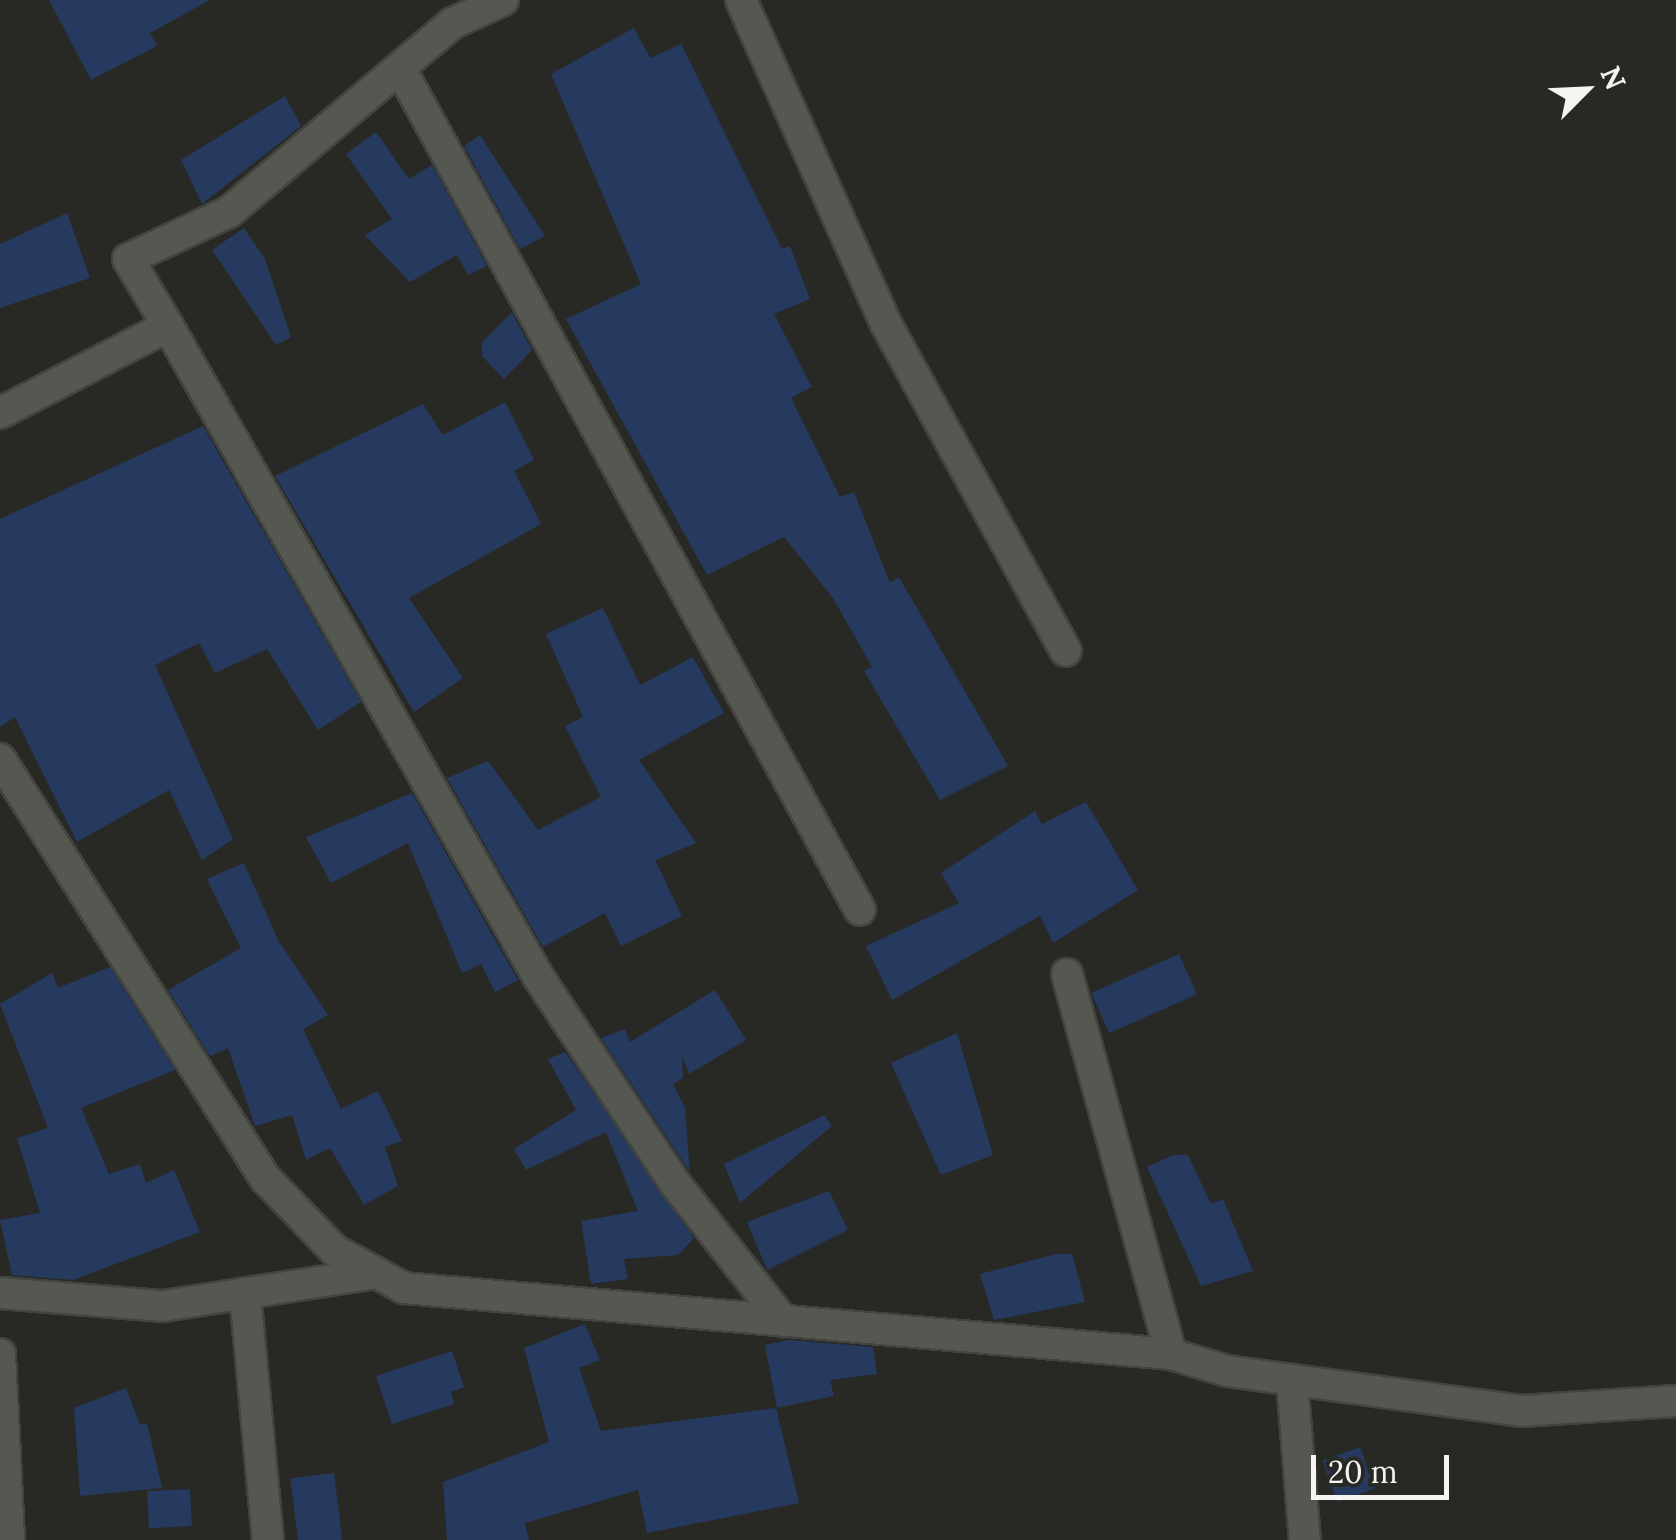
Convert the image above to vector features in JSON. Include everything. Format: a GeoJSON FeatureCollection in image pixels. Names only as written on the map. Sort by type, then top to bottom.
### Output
{"type":"FeatureCollection","features":[{"type":"Feature","properties":{"kind":"street"},"geometry":{"type":"LineString","coordinates":[[503,0],[453,23],[229,212],[128,258],[539,978],[674,1182],[783,1321]]}},
{"type":"Feature","properties":{"kind":"street"},"geometry":{"type":"LineString","coordinates":[[742,0],[886,324],[1066,651]]}},
{"type":"Feature","properties":{"kind":"street"},"geometry":{"type":"LineString","coordinates":[[401,70],[860,910]]}},
{"type":"Feature","properties":{"kind":"street"},"geometry":{"type":"LineString","coordinates":[[0,413],[168,326]]}},
{"type":"Feature","properties":{"kind":"street"},"geometry":{"type":"LineString","coordinates":[[0,759],[266,1179],[334,1250],[404,1288],[1171,1354],[1292,1380],[1520,1412],[1676,1401]]}},
{"type":"Feature","properties":{"kind":"street"},"geometry":{"type":"LineString","coordinates":[[1067,974],[1171,1354]]}},
{"type":"Feature","properties":{"kind":"street"},"geometry":{"type":"LineString","coordinates":[[0,1293],[85,1306],[244,1294],[376,1273]]}},
{"type":"Feature","properties":{"kind":"street"},"geometry":{"type":"LineString","coordinates":[[244,1294],[268,1540]]}},
{"type":"Feature","properties":{"kind":"street"},"geometry":{"type":"LineString","coordinates":[[0,1354],[10,1540]]}},
{"type":"Feature","properties":{"kind":"street"},"geometry":{"type":"LineString","coordinates":[[1292,1380],[1304,1540]]}},
{"type":"Feature","properties":{"kind":"building"},"geometry":{"type":"Polygon","coordinates":[[[49,0],[210,0],[150,33],[157,46],[91,80],[49,0]]]}},
{"type":"Feature","properties":{"kind":"building"},"geometry":{"type":"Polygon","coordinates":[[[634,28],[650,58],[681,44],[782,249],[790,246],[810,299],[774,314],[812,387],[791,398],[840,497],[854,492],[890,583],[899,577],[1008,766],[940,800],[864,671],[872,667],[833,598],[784,537],[707,575],[566,319],[641,284],[551,74],[634,28]]]}},
{"type":"Feature","properties":{"kind":"building"},"geometry":{"type":"Polygon","coordinates":[[[285,96],[301,126],[202,204],[181,160],[285,96]]]}},
{"type":"Feature","properties":{"kind":"building"},"geometry":{"type":"Polygon","coordinates":[[[376,132],[409,179],[432,165],[487,266],[468,275],[457,255],[410,282],[365,235],[392,219],[346,154],[376,132]]]}},
{"type":"Feature","properties":{"kind":"building"},"geometry":{"type":"Polygon","coordinates":[[[480,135],[545,236],[520,249],[464,146],[480,135]]]}},
{"type":"Feature","properties":{"kind":"building"},"geometry":{"type":"Polygon","coordinates":[[[67,213],[90,278],[0,308],[0,244],[67,213]]]}},
{"type":"Feature","properties":{"kind":"building"},"geometry":{"type":"Polygon","coordinates":[[[244,228],[265,259],[291,337],[276,345],[212,250],[244,228]]]}},
{"type":"Feature","properties":{"kind":"building"},"geometry":{"type":"Polygon","coordinates":[[[512,312],[532,350],[504,379],[482,356],[482,342],[512,312]]]}},
{"type":"Feature","properties":{"kind":"building"},"geometry":{"type":"Polygon","coordinates":[[[505,402],[534,460],[514,471],[541,524],[409,598],[463,678],[414,712],[275,476],[423,404],[443,435],[505,402]]]}},
{"type":"Feature","properties":{"kind":"building"},"geometry":{"type":"Polygon","coordinates":[[[203,426],[361,702],[318,730],[267,649],[215,673],[199,643],[155,665],[233,839],[202,860],[169,790],[77,842],[15,717],[0,727],[0,519],[203,426]]]}},
{"type":"Feature","properties":{"kind":"building"},"geometry":{"type":"Polygon","coordinates":[[[603,608],[640,685],[693,657],[724,713],[639,760],[696,843],[655,860],[682,916],[621,946],[605,913],[543,947],[447,778],[488,761],[538,830],[601,797],[565,726],[583,717],[546,634],[603,608]]]}},
{"type":"Feature","properties":{"kind":"building"},"geometry":{"type":"Polygon","coordinates":[[[412,793],[518,980],[495,992],[481,964],[462,973],[408,843],[331,883],[306,837],[412,793]]]}},
{"type":"Feature","properties":{"kind":"building"},"geometry":{"type":"Polygon","coordinates":[[[1086,802],[1138,890],[1053,943],[1040,916],[892,1000],[866,946],[959,903],[941,873],[1035,811],[1042,824],[1086,802]]]}},
{"type":"Feature","properties":{"kind":"building"},"geometry":{"type":"Polygon","coordinates":[[[244,863],[278,940],[328,1015],[303,1029],[341,1109],[378,1091],[402,1141],[385,1147],[398,1186],[364,1205],[330,1148],[306,1160],[292,1115],[255,1126],[228,1048],[210,1056],[168,990],[241,948],[207,879],[244,863]]]}},
{"type":"Feature","properties":{"kind":"building"},"geometry":{"type":"Polygon","coordinates":[[[1179,954],[1197,994],[1109,1033],[1091,993],[1179,954]]]}},
{"type":"Feature","properties":{"kind":"building"},"geometry":{"type":"Polygon","coordinates":[[[110,967],[175,1070],[81,1108],[109,1174],[140,1164],[146,1183],[174,1170],[200,1232],[73,1280],[12,1275],[0,1220],[40,1213],[17,1138],[48,1128],[0,1004],[52,973],[58,988],[110,967]]]}},
{"type":"Feature","properties":{"kind":"building"},"geometry":{"type":"Polygon","coordinates":[[[715,990],[746,1040],[689,1074],[682,1056],[683,1078],[673,1084],[685,1107],[690,1172],[601,1038],[625,1029],[630,1042],[715,990]]]}},
{"type":"Feature","properties":{"kind":"building"},"geometry":{"type":"Polygon","coordinates":[[[957,1033],[993,1155],[941,1175],[891,1063],[957,1033]]]}},
{"type":"Feature","properties":{"kind":"building"},"geometry":{"type":"Polygon","coordinates":[[[565,1052],[694,1238],[678,1255],[624,1259],[628,1279],[591,1284],[581,1221],[638,1211],[606,1132],[526,1170],[514,1149],[576,1110],[548,1059],[565,1052]]]}},
{"type":"Feature","properties":{"kind":"building"},"geometry":{"type":"Polygon","coordinates":[[[824,1115],[832,1126],[740,1203],[724,1164],[824,1115]]]}},
{"type":"Feature","properties":{"kind":"building"},"geometry":{"type":"Polygon","coordinates":[[[1173,1155],[1188,1155],[1211,1204],[1223,1199],[1253,1271],[1201,1286],[1147,1167],[1173,1155]]]}},
{"type":"Feature","properties":{"kind":"building"},"geometry":{"type":"Polygon","coordinates":[[[829,1191],[848,1230],[767,1270],[747,1222],[829,1191]]]}},
{"type":"Feature","properties":{"kind":"building"},"geometry":{"type":"Polygon","coordinates":[[[1056,1254],[1072,1254],[1085,1302],[994,1320],[980,1274],[1056,1254]]]}},
{"type":"Feature","properties":{"kind":"building"},"geometry":{"type":"Polygon","coordinates":[[[585,1324],[600,1360],[579,1368],[601,1431],[776,1408],[799,1503],[647,1533],[638,1490],[525,1523],[529,1540],[447,1540],[443,1482],[549,1442],[524,1348],[585,1324]]]}},
{"type":"Feature","properties":{"kind":"building"},"geometry":{"type":"Polygon","coordinates":[[[790,1340],[873,1347],[877,1374],[830,1380],[834,1396],[777,1408],[765,1345],[790,1340]]]}},
{"type":"Feature","properties":{"kind":"building"},"geometry":{"type":"Polygon","coordinates":[[[452,1351],[464,1387],[451,1392],[454,1404],[392,1424],[376,1376],[452,1351]]]}},
{"type":"Feature","properties":{"kind":"building"},"geometry":{"type":"Polygon","coordinates":[[[126,1388],[140,1425],[147,1423],[162,1488],[80,1496],[74,1408],[126,1388]]]}},
{"type":"Feature","properties":{"kind":"building"},"geometry":{"type":"Polygon","coordinates":[[[1360,1447],[1375,1488],[1337,1502],[1322,1461],[1360,1447]]]}},
{"type":"Feature","properties":{"kind":"building"},"geometry":{"type":"Polygon","coordinates":[[[334,1473],[342,1540],[298,1540],[290,1478],[334,1473]]]}},
{"type":"Feature","properties":{"kind":"building"},"geometry":{"type":"Polygon","coordinates":[[[190,1489],[192,1526],[149,1528],[147,1491],[190,1489]]]}}]}
